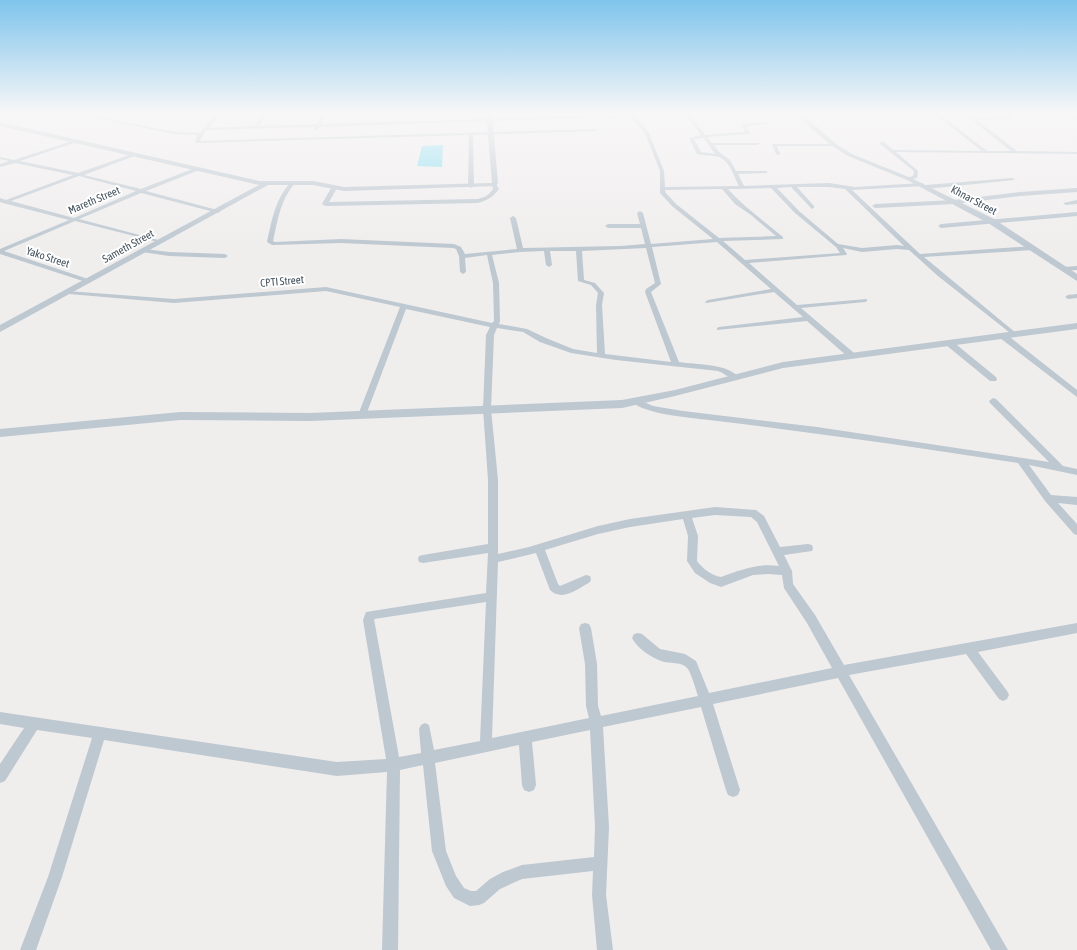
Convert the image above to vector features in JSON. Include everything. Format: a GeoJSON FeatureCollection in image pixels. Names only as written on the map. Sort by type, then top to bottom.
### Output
{"type":"FeatureCollection","features":[{"type":"Feature","properties":{"kind":"street"},"geometry":{"type":"LineString","coordinates":[[0,166],[26,157]]}},
{"type":"Feature","properties":{"kind":"street"},"geometry":{"type":"LineString","coordinates":[[2,202],[126,157]]}},
{"type":"Feature","properties":{"kind":"street"},"geometry":{"type":"LineString","coordinates":[[149,157],[267,184],[313,183],[334,188],[494,185]]}},
{"type":"Feature","properties":{"kind":"street"},"geometry":{"type":"LineString","coordinates":[[471,157],[471,186]]}},
{"type":"Feature","properties":{"kind":"street"},"geometry":{"type":"LineString","coordinates":[[334,188],[325,204],[477,201],[488,198],[496,189],[494,185],[492,157]]}},
{"type":"Feature","properties":{"kind":"street"},"geometry":{"type":"LineString","coordinates":[[657,157],[662,171],[663,194],[851,356]]}},
{"type":"Feature","properties":{"kind":"street"},"geometry":{"type":"LineString","coordinates":[[722,157],[728,161],[742,187]]}},
{"type":"Feature","properties":{"kind":"street","name":"Khnar Street"},"geometry":{"type":"LineString","coordinates":[[856,157],[924,186],[993,222],[1077,278]]}},
{"type":"Feature","properties":{"kind":"street"},"geometry":{"type":"LineString","coordinates":[[899,157],[916,172],[915,177],[909,179]]}},
{"type":"Feature","properties":{"kind":"street"},"geometry":{"type":"LineString","coordinates":[[0,158],[79,175],[218,211]]}},
{"type":"Feature","properties":{"kind":"street","name":"Mareth Street"},"geometry":{"type":"LineString","coordinates":[[0,252],[72,220],[197,169]]}},
{"type":"Feature","properties":{"kind":"street"},"geometry":{"type":"LineString","coordinates":[[734,173],[766,172]]}},
{"type":"Feature","properties":{"kind":"street"},"geometry":{"type":"LineString","coordinates":[[663,189],[829,185],[848,189],[924,186],[1012,179]]}},
{"type":"Feature","properties":{"kind":"street"},"geometry":{"type":"LineString","coordinates":[[293,183],[287,188],[281,200],[270,242],[274,244],[341,241],[454,246],[459,248],[462,256],[463,272]]}},
{"type":"Feature","properties":{"kind":"street","name":"Sameth Street"},"geometry":{"type":"LineString","coordinates":[[2,326],[90,281],[267,184]]}},
{"type":"Feature","properties":{"kind":"street"},"geometry":{"type":"LineString","coordinates":[[792,186],[812,208]]}},
{"type":"Feature","properties":{"kind":"street"},"geometry":{"type":"LineString","coordinates":[[773,187],[796,212],[833,244],[862,250],[897,247],[912,249]]}},
{"type":"Feature","properties":{"kind":"street"},"geometry":{"type":"LineString","coordinates":[[462,256],[520,250],[648,246],[744,238],[781,238],[753,214],[737,203],[724,188]]}},
{"type":"Feature","properties":{"kind":"street"},"geometry":{"type":"LineString","coordinates":[[848,189],[919,256],[1014,334]]}},
{"type":"Feature","properties":{"kind":"street"},"geometry":{"type":"LineString","coordinates":[[874,206],[954,202],[1020,194],[1077,190]]}},
{"type":"Feature","properties":{"kind":"street"},"geometry":{"type":"LineString","coordinates":[[2,202],[160,242]]}},
{"type":"Feature","properties":{"kind":"street"},"geometry":{"type":"LineString","coordinates":[[1066,203],[1077,202]]}},
{"type":"Feature","properties":{"kind":"street"},"geometry":{"type":"LineString","coordinates":[[640,213],[658,284],[648,290],[648,292],[676,365]]}},
{"type":"Feature","properties":{"kind":"street"},"geometry":{"type":"LineString","coordinates":[[940,226],[1077,214]]}},
{"type":"Feature","properties":{"kind":"street"},"geometry":{"type":"LineString","coordinates":[[513,218],[520,250]]}},
{"type":"Feature","properties":{"kind":"street"},"geometry":{"type":"LineString","coordinates":[[608,226],[643,226]]}},
{"type":"Feature","properties":{"kind":"street"},"geometry":{"type":"LineString","coordinates":[[743,262],[844,254],[838,246]]}},
{"type":"Feature","properties":{"kind":"street"},"geometry":{"type":"LineString","coordinates":[[919,256],[1033,248]]}},
{"type":"Feature","properties":{"kind":"street"},"geometry":{"type":"LineString","coordinates":[[547,249],[549,265]]}},
{"type":"Feature","properties":{"kind":"street"},"geometry":{"type":"LineString","coordinates":[[579,249],[580,281],[594,284],[600,293],[600,356]]}},
{"type":"Feature","properties":{"kind":"street"},"geometry":{"type":"LineString","coordinates":[[144,251],[169,254],[225,256]]}},
{"type":"Feature","properties":{"kind":"street","name":"Yako Street"},"geometry":{"type":"LineString","coordinates":[[0,252],[90,281]]}},
{"type":"Feature","properties":{"kind":"street"},"geometry":{"type":"LineString","coordinates":[[486,745],[490,597],[493,559],[493,480],[487,409],[490,335],[497,321],[496,283],[489,254]]}},
{"type":"Feature","properties":{"kind":"street"},"geometry":{"type":"LineString","coordinates":[[1064,269],[1077,268]]}},
{"type":"Feature","properties":{"kind":"street","name":"CPTI Street"},"geometry":{"type":"LineString","coordinates":[[69,292],[174,301],[323,289],[495,326],[525,330],[543,340],[571,351],[600,356],[723,370],[734,377]]}},
{"type":"Feature","properties":{"kind":"street"},"geometry":{"type":"LineString","coordinates":[[708,302],[775,290]]}},
{"type":"Feature","properties":{"kind":"street"},"geometry":{"type":"LineString","coordinates":[[1068,297],[1077,296]]}},
{"type":"Feature","properties":{"kind":"street"},"geometry":{"type":"LineString","coordinates":[[795,307],[865,300]]}},
{"type":"Feature","properties":{"kind":"street"},"geometry":{"type":"LineString","coordinates":[[362,415],[404,306]]}},
{"type":"Feature","properties":{"kind":"street"},"geometry":{"type":"LineString","coordinates":[[719,329],[807,319]]}},
{"type":"Feature","properties":{"kind":"street"},"geometry":{"type":"LineString","coordinates":[[0,433],[180,416],[310,417],[487,409],[599,406],[637,402],[784,365],[1077,326]]}},
{"type":"Feature","properties":{"kind":"street"},"geometry":{"type":"LineString","coordinates":[[1002,336],[1077,394]]}},
{"type":"Feature","properties":{"kind":"street"},"geometry":{"type":"LineString","coordinates":[[949,343],[992,379]]}},
{"type":"Feature","properties":{"kind":"street"},"geometry":{"type":"LineString","coordinates":[[993,401],[1060,468]]}},
{"type":"Feature","properties":{"kind":"street"},"geometry":{"type":"LineString","coordinates":[[637,402],[651,408],[683,414],[817,430],[1021,461],[1077,472]]}},
{"type":"Feature","properties":{"kind":"street"},"geometry":{"type":"LineString","coordinates":[[1021,461],[1048,498],[1077,531]]}},
{"type":"Feature","properties":{"kind":"street"},"geometry":{"type":"LineString","coordinates":[[1048,498],[1077,501]]}},
{"type":"Feature","properties":{"kind":"street"},"geometry":{"type":"LineString","coordinates":[[493,559],[539,548],[615,526],[686,515],[714,511],[753,513],[761,519],[787,571],[788,585],[811,619],[1000,950]]}},
{"type":"Feature","properties":{"kind":"street"},"geometry":{"type":"LineString","coordinates":[[686,515],[693,536],[691,555],[692,564],[699,571],[716,582],[721,582],[754,570],[771,568],[787,571]]}},
{"type":"Feature","properties":{"kind":"street"},"geometry":{"type":"LineString","coordinates":[[422,559],[492,548]]}},
{"type":"Feature","properties":{"kind":"street"},"geometry":{"type":"LineString","coordinates":[[539,548],[554,587],[558,591],[563,591],[586,578]]}},
{"type":"Feature","properties":{"kind":"street"},"geometry":{"type":"LineString","coordinates":[[777,552],[808,548]]}},
{"type":"Feature","properties":{"kind":"street"},"geometry":{"type":"LineString","coordinates":[[390,950],[394,765],[368,620],[370,615],[490,597]]}},
{"type":"Feature","properties":{"kind":"street"},"geometry":{"type":"LineString","coordinates":[[585,628],[591,664],[592,706],[596,722],[602,828],[599,895],[605,950]]}},
{"type":"Feature","properties":{"kind":"street"},"geometry":{"type":"LineString","coordinates":[[0,718],[337,769],[394,765],[705,699],[1077,628]]}},
{"type":"Feature","properties":{"kind":"street"},"geometry":{"type":"LineString","coordinates":[[638,638],[656,653],[663,656],[685,659],[692,665],[705,699],[733,790]]}},
{"type":"Feature","properties":{"kind":"street"},"geometry":{"type":"LineString","coordinates":[[969,648],[1003,696]]}},
{"type":"Feature","properties":{"kind":"street"},"geometry":{"type":"LineString","coordinates":[[0,776],[34,723]]}},
{"type":"Feature","properties":{"kind":"street"},"geometry":{"type":"LineString","coordinates":[[425,729],[439,852],[451,881],[459,893],[470,899],[479,898],[495,884],[522,872],[601,863]]}},
{"type":"Feature","properties":{"kind":"street"},"geometry":{"type":"LineString","coordinates":[[28,950],[55,877],[100,733]]}},
{"type":"Feature","properties":{"kind":"street"},"geometry":{"type":"LineString","coordinates":[[524,737],[529,785]]}},
{"type":"Feature","properties":{"kind":"water"},"geometry":{"type":"Polygon","coordinates":[[[419,157],[442,157],[442,167],[417,166],[419,157]]]}}]}
